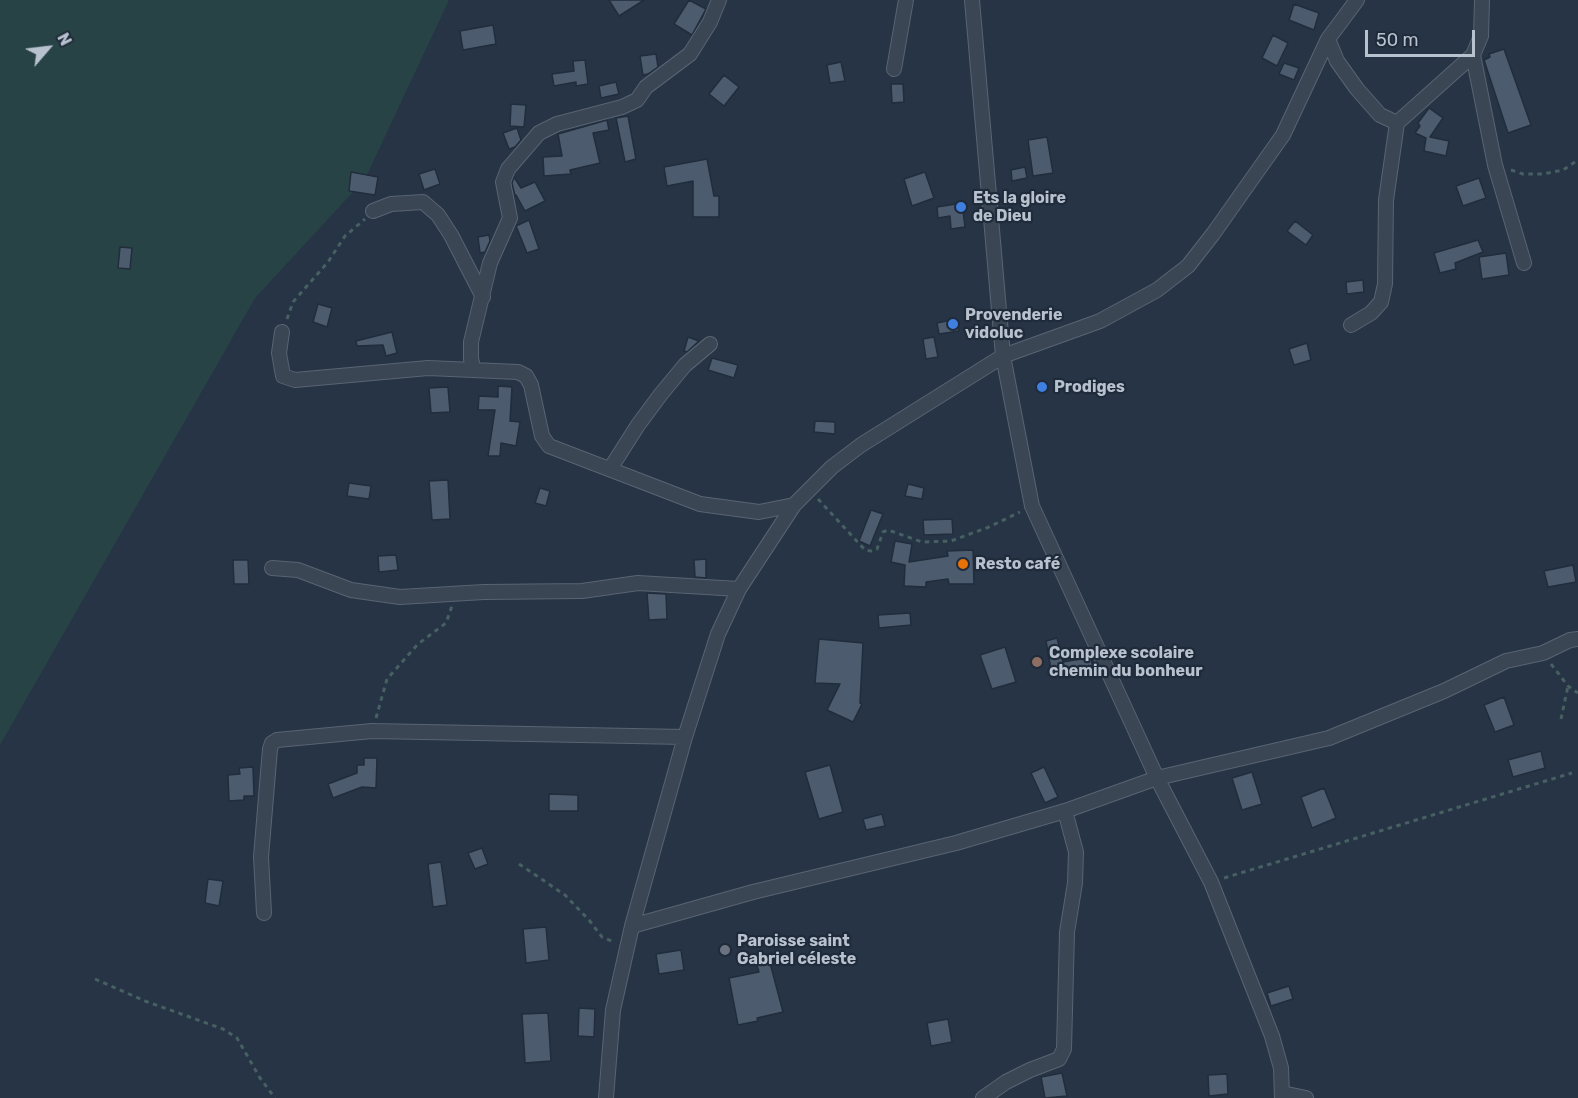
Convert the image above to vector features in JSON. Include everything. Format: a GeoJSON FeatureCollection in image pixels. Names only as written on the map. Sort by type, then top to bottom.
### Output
{"type":"FeatureCollection","features":[{"type":"Feature","properties":{"kind":"street"},"geometry":{"type":"LineString","coordinates":[[474,370],[471,359],[471,342],[490,263],[510,219],[503,182],[508,169],[539,133],[557,124],[622,107],[637,100],[646,87],[690,54],[710,22],[719,0]]}},
{"type":"Feature","properties":{"kind":"street"},"geometry":{"type":"LineString","coordinates":[[894,69],[906,0]]}},
{"type":"Feature","properties":{"kind":"street"},"geometry":{"type":"LineString","coordinates":[[972,0],[1003,356],[1032,506],[1156,778],[1211,882],[1272,1036],[1281,1068],[1282,1095],[1306,1098]]}},
{"type":"Feature","properties":{"kind":"street"},"geometry":{"type":"LineString","coordinates":[[606,1098],[613,1010],[632,926],[685,737],[718,634],[739,589],[794,505],[832,467],[861,445],[1003,356],[1100,321],[1157,290],[1188,266],[1214,234],[1283,135],[1328,39],[1357,0]]}},
{"type":"Feature","properties":{"kind":"street"},"geometry":{"type":"LineString","coordinates":[[1351,325],[1371,313],[1381,302],[1385,284],[1386,200],[1397,123],[1473,55],[1481,36],[1482,0]]}},
{"type":"Feature","properties":{"kind":"street"},"geometry":{"type":"LineString","coordinates":[[1328,39],[1337,62],[1357,88],[1380,115],[1397,123]]}},
{"type":"Feature","properties":{"kind":"street"},"geometry":{"type":"LineString","coordinates":[[1473,55],[1495,165],[1524,263]]}},
{"type":"Feature","properties":{"kind":"street"},"geometry":{"type":"LineString","coordinates":[[373,211],[391,204],[423,202],[438,215],[451,235],[483,297]]}},
{"type":"Feature","properties":{"kind":"street"},"geometry":{"type":"LineString","coordinates":[[282,332],[279,353],[283,376],[296,380],[428,368],[518,372],[526,376],[531,385],[544,442],[549,446],[700,504],[759,512],[794,505]]}},
{"type":"Feature","properties":{"kind":"street"},"geometry":{"type":"LineString","coordinates":[[610,469],[661,394],[685,365],[710,344]]}},
{"type":"Feature","properties":{"kind":"street"},"geometry":{"type":"LineString","coordinates":[[272,568],[298,570],[351,590],[400,597],[484,592],[582,591],[638,583],[739,589]]}},
{"type":"Feature","properties":{"kind":"street"},"geometry":{"type":"LineString","coordinates":[[632,926],[753,892],[956,843],[1065,811],[1156,778],[1329,738],[1434,695],[1506,661],[1543,653],[1570,640],[1578,639]]}},
{"type":"Feature","properties":{"kind":"street"},"geometry":{"type":"LineString","coordinates":[[264,913],[261,857],[272,744],[277,740],[372,731],[685,737]]}},
{"type":"Feature","properties":{"kind":"street"},"geometry":{"type":"LineString","coordinates":[[983,1098],[1006,1082],[1059,1059],[1064,1049],[1067,932],[1076,883],[1076,852],[1065,811]]}},
{"type":"Feature","properties":{"kind":"path"},"geometry":{"type":"LineString","coordinates":[[1495,165],[1523,174],[1544,174],[1563,170],[1578,160]]}},
{"type":"Feature","properties":{"kind":"path"},"geometry":{"type":"LineString","coordinates":[[282,332],[293,302],[328,262],[345,236],[373,211]]}},
{"type":"Feature","properties":{"kind":"path"},"geometry":{"type":"LineString","coordinates":[[809,490],[865,550],[871,551],[877,549],[883,532],[888,530],[922,542],[951,541],[988,527],[1032,506]]}},
{"type":"Feature","properties":{"kind":"path"},"geometry":{"type":"LineString","coordinates":[[372,731],[387,679],[418,644],[446,623],[456,595]]}},
{"type":"Feature","properties":{"kind":"path"},"geometry":{"type":"LineString","coordinates":[[1543,653],[1568,686],[1578,693]]}},
{"type":"Feature","properties":{"kind":"path"},"geometry":{"type":"LineString","coordinates":[[1561,719],[1568,686]]}},
{"type":"Feature","properties":{"kind":"path"},"geometry":{"type":"LineString","coordinates":[[1211,882],[1572,773]]}},
{"type":"Feature","properties":{"kind":"path"},"geometry":{"type":"LineString","coordinates":[[519,864],[565,895],[602,937],[627,948]]}},
{"type":"Feature","properties":{"kind":"path"},"geometry":{"type":"LineString","coordinates":[[95,979],[145,1001],[223,1029],[237,1038],[260,1078],[275,1098]]}},
{"type":"Feature","properties":{"kind":"green space"},"geometry":{"type":"Polygon","coordinates":[[[0,0],[449,0],[365,179],[255,298],[0,745],[0,0]]]}},
{"type":"Feature","properties":{"kind":"building"},"geometry":{"type":"Polygon","coordinates":[[[609,0],[644,0],[619,16],[609,0]]]}},
{"type":"Feature","properties":{"kind":"building"},"geometry":{"type":"Polygon","coordinates":[[[689,0],[706,9],[692,35],[674,24],[689,0]]]}},
{"type":"Feature","properties":{"kind":"building"},"geometry":{"type":"Polygon","coordinates":[[[1294,4],[1319,13],[1314,30],[1289,20],[1294,4]]]}},
{"type":"Feature","properties":{"kind":"building"},"geometry":{"type":"Polygon","coordinates":[[[493,25],[496,44],[463,50],[460,31],[493,25]]]}},
{"type":"Feature","properties":{"kind":"building"},"geometry":{"type":"Polygon","coordinates":[[[1273,35],[1288,43],[1277,66],[1262,58],[1273,35]]]}},
{"type":"Feature","properties":{"kind":"building"},"geometry":{"type":"Polygon","coordinates":[[[1504,49],[1531,125],[1508,133],[1484,60],[1490,57],[1489,54],[1504,49]]]}},
{"type":"Feature","properties":{"kind":"building"},"geometry":{"type":"Polygon","coordinates":[[[656,54],[658,67],[643,75],[640,56],[656,54]]]}},
{"type":"Feature","properties":{"kind":"building"},"geometry":{"type":"Polygon","coordinates":[[[585,60],[588,84],[576,86],[576,82],[554,86],[552,74],[574,71],[573,61],[585,60]]]}},
{"type":"Feature","properties":{"kind":"building"},"geometry":{"type":"Polygon","coordinates":[[[841,62],[845,81],[830,83],[827,65],[841,62]]]}},
{"type":"Feature","properties":{"kind":"building"},"geometry":{"type":"Polygon","coordinates":[[[1284,63],[1299,68],[1294,80],[1279,74],[1284,63]]]}},
{"type":"Feature","properties":{"kind":"building"},"geometry":{"type":"Polygon","coordinates":[[[724,75],[739,87],[724,106],[709,94],[724,75]]]}},
{"type":"Feature","properties":{"kind":"building"},"geometry":{"type":"Polygon","coordinates":[[[616,82],[619,94],[601,98],[599,86],[616,82]]]}},
{"type":"Feature","properties":{"kind":"building"},"geometry":{"type":"Polygon","coordinates":[[[891,84],[903,84],[904,102],[892,103],[891,84]]]}},
{"type":"Feature","properties":{"kind":"building"},"geometry":{"type":"Polygon","coordinates":[[[511,104],[526,105],[524,127],[510,126],[511,104]]]}},
{"type":"Feature","properties":{"kind":"building"},"geometry":{"type":"Polygon","coordinates":[[[1429,108],[1443,118],[1430,137],[1449,141],[1446,156],[1424,151],[1426,138],[1415,133],[1420,126],[1418,123],[1429,108]]]}},
{"type":"Feature","properties":{"kind":"building"},"geometry":{"type":"Polygon","coordinates":[[[628,116],[636,159],[625,162],[616,118],[628,116]]]}},
{"type":"Feature","properties":{"kind":"building"},"geometry":{"type":"Polygon","coordinates":[[[607,120],[609,130],[593,133],[600,163],[570,170],[571,174],[544,176],[543,157],[562,156],[558,134],[607,120]]]}},
{"type":"Feature","properties":{"kind":"building"},"geometry":{"type":"Polygon","coordinates":[[[517,128],[521,140],[515,147],[509,149],[503,133],[517,128]]]}},
{"type":"Feature","properties":{"kind":"building"},"geometry":{"type":"Polygon","coordinates":[[[1047,137],[1053,173],[1033,176],[1028,140],[1047,137]]]}},
{"type":"Feature","properties":{"kind":"building"},"geometry":{"type":"Polygon","coordinates":[[[707,159],[714,196],[719,196],[719,217],[693,217],[693,181],[667,186],[664,167],[707,159]]]}},
{"type":"Feature","properties":{"kind":"building"},"geometry":{"type":"Polygon","coordinates":[[[1025,167],[1027,178],[1012,181],[1011,170],[1025,167]]]}},
{"type":"Feature","properties":{"kind":"building"},"geometry":{"type":"Polygon","coordinates":[[[435,169],[440,184],[424,190],[419,174],[435,169]]]}},
{"type":"Feature","properties":{"kind":"building"},"geometry":{"type":"Polygon","coordinates":[[[351,172],[378,177],[375,195],[349,191],[351,172]]]}},
{"type":"Feature","properties":{"kind":"building"},"geometry":{"type":"Polygon","coordinates":[[[925,172],[934,198],[912,206],[904,179],[925,172]]]}},
{"type":"Feature","properties":{"kind":"building"},"geometry":{"type":"Polygon","coordinates":[[[514,177],[521,188],[535,182],[545,201],[525,211],[515,196],[512,183],[514,177]]]}},
{"type":"Feature","properties":{"kind":"building"},"geometry":{"type":"Polygon","coordinates":[[[1479,178],[1486,198],[1463,206],[1456,186],[1479,178]]]}},
{"type":"Feature","properties":{"kind":"building"},"geometry":{"type":"Polygon","coordinates":[[[962,203],[965,227],[951,229],[950,216],[938,218],[937,207],[962,203]]]}},
{"type":"Feature","properties":{"kind":"building"},"geometry":{"type":"Polygon","coordinates":[[[529,220],[539,249],[527,253],[516,226],[529,220]]]}},
{"type":"Feature","properties":{"kind":"building"},"geometry":{"type":"Polygon","coordinates":[[[1295,221],[1313,235],[1306,245],[1287,231],[1295,221]]]}},
{"type":"Feature","properties":{"kind":"building"},"geometry":{"type":"Polygon","coordinates":[[[489,235],[490,241],[485,252],[480,253],[478,237],[489,235]]]}},
{"type":"Feature","properties":{"kind":"building"},"geometry":{"type":"Polygon","coordinates":[[[1478,240],[1483,252],[1455,263],[1456,269],[1440,273],[1434,253],[1478,240]]]}},
{"type":"Feature","properties":{"kind":"building"},"geometry":{"type":"Polygon","coordinates":[[[120,247],[132,248],[130,269],[118,268],[120,247]]]}},
{"type":"Feature","properties":{"kind":"building"},"geometry":{"type":"Polygon","coordinates":[[[1506,253],[1509,275],[1482,279],[1479,257],[1506,253]]]}},
{"type":"Feature","properties":{"kind":"building"},"geometry":{"type":"Polygon","coordinates":[[[1363,280],[1364,292],[1347,294],[1346,282],[1363,280]]]}},
{"type":"Feature","properties":{"kind":"building"},"geometry":{"type":"Polygon","coordinates":[[[318,304],[332,308],[327,327],[313,322],[318,304]]]}},
{"type":"Feature","properties":{"kind":"building"},"geometry":{"type":"Polygon","coordinates":[[[956,319],[959,331],[939,334],[937,323],[956,319]]]}},
{"type":"Feature","properties":{"kind":"building"},"geometry":{"type":"Polygon","coordinates":[[[392,332],[397,353],[386,356],[383,345],[357,346],[356,341],[392,332]]]}},
{"type":"Feature","properties":{"kind":"building"},"geometry":{"type":"Polygon","coordinates":[[[688,337],[699,341],[687,352],[684,351],[688,337]]]}},
{"type":"Feature","properties":{"kind":"building"},"geometry":{"type":"Polygon","coordinates":[[[934,337],[938,357],[926,359],[923,339],[934,337]]]}},
{"type":"Feature","properties":{"kind":"building"},"geometry":{"type":"Polygon","coordinates":[[[1307,343],[1311,360],[1294,365],[1289,349],[1307,343]]]}},
{"type":"Feature","properties":{"kind":"building"},"geometry":{"type":"Polygon","coordinates":[[[712,358],[738,365],[734,378],[708,370],[712,358]]]}},
{"type":"Feature","properties":{"kind":"building"},"geometry":{"type":"Polygon","coordinates":[[[498,386],[512,387],[510,421],[520,422],[516,446],[501,443],[500,456],[488,456],[495,410],[478,410],[479,396],[498,397],[498,386]]]}},
{"type":"Feature","properties":{"kind":"building"},"geometry":{"type":"Polygon","coordinates":[[[448,387],[450,412],[431,413],[429,388],[448,387]]]}},
{"type":"Feature","properties":{"kind":"building"},"geometry":{"type":"Polygon","coordinates":[[[815,421],[835,422],[835,434],[814,432],[815,421]]]}},
{"type":"Feature","properties":{"kind":"building"},"geometry":{"type":"Polygon","coordinates":[[[448,480],[450,519],[432,520],[429,481],[448,480]]]}},
{"type":"Feature","properties":{"kind":"building"},"geometry":{"type":"Polygon","coordinates":[[[349,483],[371,486],[369,499],[347,496],[349,483]]]}},
{"type":"Feature","properties":{"kind":"building"},"geometry":{"type":"Polygon","coordinates":[[[908,484],[924,488],[922,499],[905,496],[908,484]]]}},
{"type":"Feature","properties":{"kind":"building"},"geometry":{"type":"Polygon","coordinates":[[[540,488],[550,491],[546,506],[535,503],[540,488]]]}},
{"type":"Feature","properties":{"kind":"building"},"geometry":{"type":"Polygon","coordinates":[[[871,510],[883,514],[870,546],[859,541],[871,510]]]}},
{"type":"Feature","properties":{"kind":"building"},"geometry":{"type":"Polygon","coordinates":[[[952,519],[953,534],[924,535],[923,520],[952,519]]]}},
{"type":"Feature","properties":{"kind":"building"},"geometry":{"type":"Polygon","coordinates":[[[895,541],[912,544],[909,562],[948,556],[947,551],[973,550],[974,584],[949,584],[948,579],[926,582],[926,587],[904,586],[905,565],[891,562],[895,541]]]}},
{"type":"Feature","properties":{"kind":"building"},"geometry":{"type":"Polygon","coordinates":[[[396,555],[398,570],[379,572],[378,556],[396,555]]]}},
{"type":"Feature","properties":{"kind":"building"},"geometry":{"type":"Polygon","coordinates":[[[706,559],[706,578],[695,577],[694,560],[706,559]]]}},
{"type":"Feature","properties":{"kind":"building"},"geometry":{"type":"Polygon","coordinates":[[[233,560],[248,560],[249,584],[234,584],[233,560]]]}},
{"type":"Feature","properties":{"kind":"building"},"geometry":{"type":"Polygon","coordinates":[[[1573,565],[1576,582],[1548,587],[1544,571],[1573,565]]]}},
{"type":"Feature","properties":{"kind":"building"},"geometry":{"type":"Polygon","coordinates":[[[647,593],[666,594],[667,619],[649,620],[647,593]]]}},
{"type":"Feature","properties":{"kind":"building"},"geometry":{"type":"Polygon","coordinates":[[[910,613],[911,625],[879,628],[878,615],[910,613]]]}},
{"type":"Feature","properties":{"kind":"building"},"geometry":{"type":"Polygon","coordinates":[[[1057,638],[1063,662],[1091,657],[1093,669],[1052,675],[1046,641],[1057,638]]]}},
{"type":"Feature","properties":{"kind":"building"},"geometry":{"type":"Polygon","coordinates":[[[819,639],[863,643],[860,703],[862,704],[853,722],[827,710],[840,684],[815,683],[819,639]]]}},
{"type":"Feature","properties":{"kind":"building"},"geometry":{"type":"Polygon","coordinates":[[[1005,647],[1016,682],[992,689],[980,655],[1005,647]]]}},
{"type":"Feature","properties":{"kind":"building"},"geometry":{"type":"Polygon","coordinates":[[[1504,697],[1514,725],[1495,732],[1484,705],[1504,697]]]}},
{"type":"Feature","properties":{"kind":"building"},"geometry":{"type":"Polygon","coordinates":[[[1541,751],[1545,768],[1513,777],[1508,760],[1541,751]]]}},
{"type":"Feature","properties":{"kind":"building"},"geometry":{"type":"Polygon","coordinates":[[[364,758],[377,758],[376,788],[362,787],[333,798],[328,784],[357,773],[357,765],[364,765],[364,758]]]}},
{"type":"Feature","properties":{"kind":"building"},"geometry":{"type":"Polygon","coordinates":[[[830,765],[843,812],[819,819],[805,772],[830,765]]]}},
{"type":"Feature","properties":{"kind":"building"},"geometry":{"type":"Polygon","coordinates":[[[253,767],[254,796],[244,796],[244,800],[229,801],[228,775],[240,774],[239,768],[253,767]]]}},
{"type":"Feature","properties":{"kind":"building"},"geometry":{"type":"Polygon","coordinates":[[[1044,767],[1058,797],[1045,803],[1031,773],[1044,767]]]}},
{"type":"Feature","properties":{"kind":"building"},"geometry":{"type":"Polygon","coordinates":[[[1252,772],[1262,804],[1242,810],[1232,778],[1252,772]]]}},
{"type":"Feature","properties":{"kind":"building"},"geometry":{"type":"Polygon","coordinates":[[[1324,788],[1336,818],[1312,828],[1301,797],[1324,788]]]}},
{"type":"Feature","properties":{"kind":"building"},"geometry":{"type":"Polygon","coordinates":[[[549,794],[578,795],[578,811],[549,811],[549,794]]]}},
{"type":"Feature","properties":{"kind":"building"},"geometry":{"type":"Polygon","coordinates":[[[882,814],[885,826],[866,830],[863,819],[882,814]]]}},
{"type":"Feature","properties":{"kind":"building"},"geometry":{"type":"Polygon","coordinates":[[[482,848],[488,864],[475,869],[468,853],[482,848]]]}},
{"type":"Feature","properties":{"kind":"building"},"geometry":{"type":"Polygon","coordinates":[[[441,862],[447,905],[433,907],[428,864],[441,862]]]}},
{"type":"Feature","properties":{"kind":"building"},"geometry":{"type":"Polygon","coordinates":[[[208,879],[223,881],[219,906],[205,903],[208,879]]]}},
{"type":"Feature","properties":{"kind":"building"},"geometry":{"type":"Polygon","coordinates":[[[546,927],[549,960],[526,963],[523,929],[546,927]]]}},
{"type":"Feature","properties":{"kind":"building"},"geometry":{"type":"Polygon","coordinates":[[[681,950],[684,970],[659,974],[656,954],[681,950]]]}},
{"type":"Feature","properties":{"kind":"building"},"geometry":{"type":"Polygon","coordinates":[[[769,959],[783,1012],[738,1025],[729,978],[759,972],[756,962],[769,959]]]}},
{"type":"Feature","properties":{"kind":"building"},"geometry":{"type":"Polygon","coordinates":[[[1289,986],[1293,999],[1271,1006],[1267,993],[1289,986]]]}},
{"type":"Feature","properties":{"kind":"building"},"geometry":{"type":"Polygon","coordinates":[[[579,1008],[595,1009],[594,1037],[578,1036],[579,1008]]]}},
{"type":"Feature","properties":{"kind":"building"},"geometry":{"type":"Polygon","coordinates":[[[548,1013],[551,1061],[525,1063],[522,1014],[548,1013]]]}},
{"type":"Feature","properties":{"kind":"building"},"geometry":{"type":"Polygon","coordinates":[[[948,1019],[952,1042],[931,1046],[927,1023],[948,1019]]]}},
{"type":"Feature","properties":{"kind":"building"},"geometry":{"type":"Polygon","coordinates":[[[1062,1073],[1067,1096],[1045,1098],[1041,1077],[1062,1073]]]}},
{"type":"Feature","properties":{"kind":"building"},"geometry":{"type":"Polygon","coordinates":[[[1227,1074],[1228,1094],[1209,1096],[1208,1075],[1227,1074]]]}},
{"type":"Feature","properties":{"kind":"place","name":"Ets la gloire de Dieu"},"geometry":{"type":"Point","coordinates":[961,207]}},
{"type":"Feature","properties":{"kind":"place","name":"Provenderie vidoluc"},"geometry":{"type":"Point","coordinates":[953,324]}},
{"type":"Feature","properties":{"kind":"place","name":"Prodiges"},"geometry":{"type":"Point","coordinates":[1042,387]}},
{"type":"Feature","properties":{"kind":"place","name":"Resto café"},"geometry":{"type":"Point","coordinates":[963,564]}},
{"type":"Feature","properties":{"kind":"place","name":"Complexe scolaire chemin du bonheur"},"geometry":{"type":"Point","coordinates":[1037,662]}},
{"type":"Feature","properties":{"kind":"place","name":"Paroisse saint Gabriel céleste"},"geometry":{"type":"Point","coordinates":[725,950]}}]}
